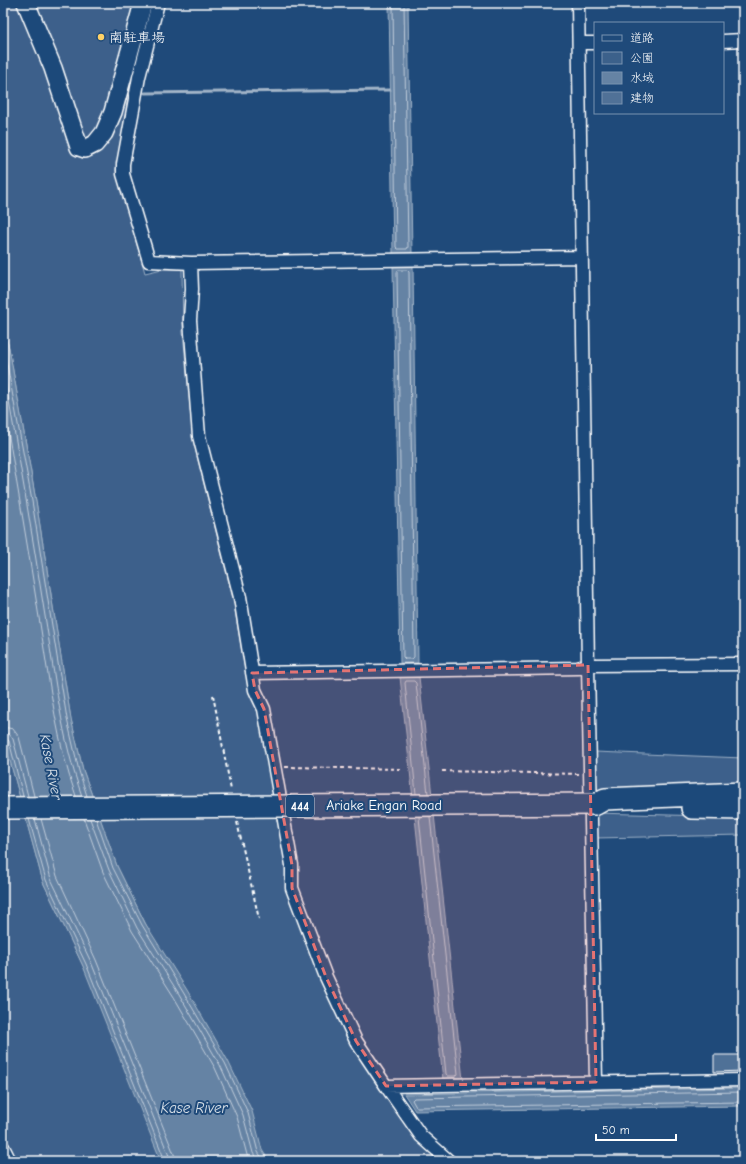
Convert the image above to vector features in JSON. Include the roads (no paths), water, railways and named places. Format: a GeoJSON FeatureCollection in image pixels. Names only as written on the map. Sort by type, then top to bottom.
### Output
{"type":"FeatureCollection","features":[{"type":"Feature","properties":{"kind":"highway"},"geometry":{"type":"LineString","coordinates":[[596,804],[605,799],[743,792]]}},
{"type":"Feature","properties":{"kind":"highway"},"geometry":{"type":"LineString","coordinates":[[596,804],[605,807],[743,809]]}},
{"type":"Feature","properties":{"kind":"highway","name":"Ariake Engan Road"},"geometry":{"type":"LineString","coordinates":[[3,808],[596,804]]}},
{"type":"Feature","properties":{"kind":"street"},"geometry":{"type":"LineString","coordinates":[[26,3],[53,68],[79,147],[85,149],[95,144],[104,133],[113,112],[144,3]]}},
{"type":"Feature","properties":{"kind":"street"},"geometry":{"type":"LineString","coordinates":[[158,3],[139,76],[123,164],[123,174],[149,261],[191,263],[581,257]]}},
{"type":"Feature","properties":{"kind":"street"},"geometry":{"type":"LineString","coordinates":[[578,3],[581,257],[596,1082]]}},
{"type":"Feature","properties":{"kind":"street"},"geometry":{"type":"LineString","coordinates":[[724,41],[743,40]]}},
{"type":"Feature","properties":{"kind":"street"},"geometry":{"type":"LineString","coordinates":[[579,43],[594,42]]}},
{"type":"Feature","properties":{"kind":"street"},"geometry":{"type":"LineString","coordinates":[[191,263],[192,289],[190,320],[199,436],[240,597],[255,690],[264,710],[292,865],[292,888],[326,977],[356,1041],[421,1136],[449,1161]]}},
{"type":"Feature","properties":{"kind":"street"},"geometry":{"type":"LineString","coordinates":[[252,673],[578,668],[588,665],[743,664]]}},
{"type":"Feature","properties":{"kind":"street"},"geometry":{"type":"LineString","coordinates":[[386,1086],[743,1080]]}},
{"type":"Feature","properties":{"kind":"street"},"geometry":{"type":"LineString","coordinates":[[3,1146],[10,1161]]}},
{"type":"Feature","properties":{"kind":"water"},"geometry":{"type":"Polygon","coordinates":[[[389,3],[408,3],[412,253],[393,254],[389,3]]]}},
{"type":"Feature","properties":{"kind":"water"},"geometry":{"type":"Polygon","coordinates":[[[393,266],[413,266],[418,663],[400,663],[393,266]]]}},
{"type":"Feature","properties":{"kind":"water","name":"Kase River"},"geometry":{"type":"Polygon","coordinates":[[[3,326],[9,348],[36,501],[71,719],[83,770],[117,866],[145,923],[187,990],[228,1061],[252,1111],[262,1150],[269,1161],[161,1161],[83,966],[43,882],[3,735],[3,326]]]}},
{"type":"Feature","properties":{"kind":"water"},"geometry":{"type":"Polygon","coordinates":[[[400,677],[419,677],[463,1080],[443,1080],[400,677]]]}},
{"type":"Feature","properties":{"kind":"water"},"geometry":{"type":"Polygon","coordinates":[[[743,1088],[743,1106],[415,1111],[404,1094],[743,1088]]]}},
{"type":"Feature","properties":{"kind":"waterway"},"geometry":{"type":"LineString","coordinates":[[145,93],[390,90]]}},
{"type":"Feature","properties":{"kind":"place","name":"南駐車場"},"geometry":{"type":"Point","coordinates":[101,37]}}]}
